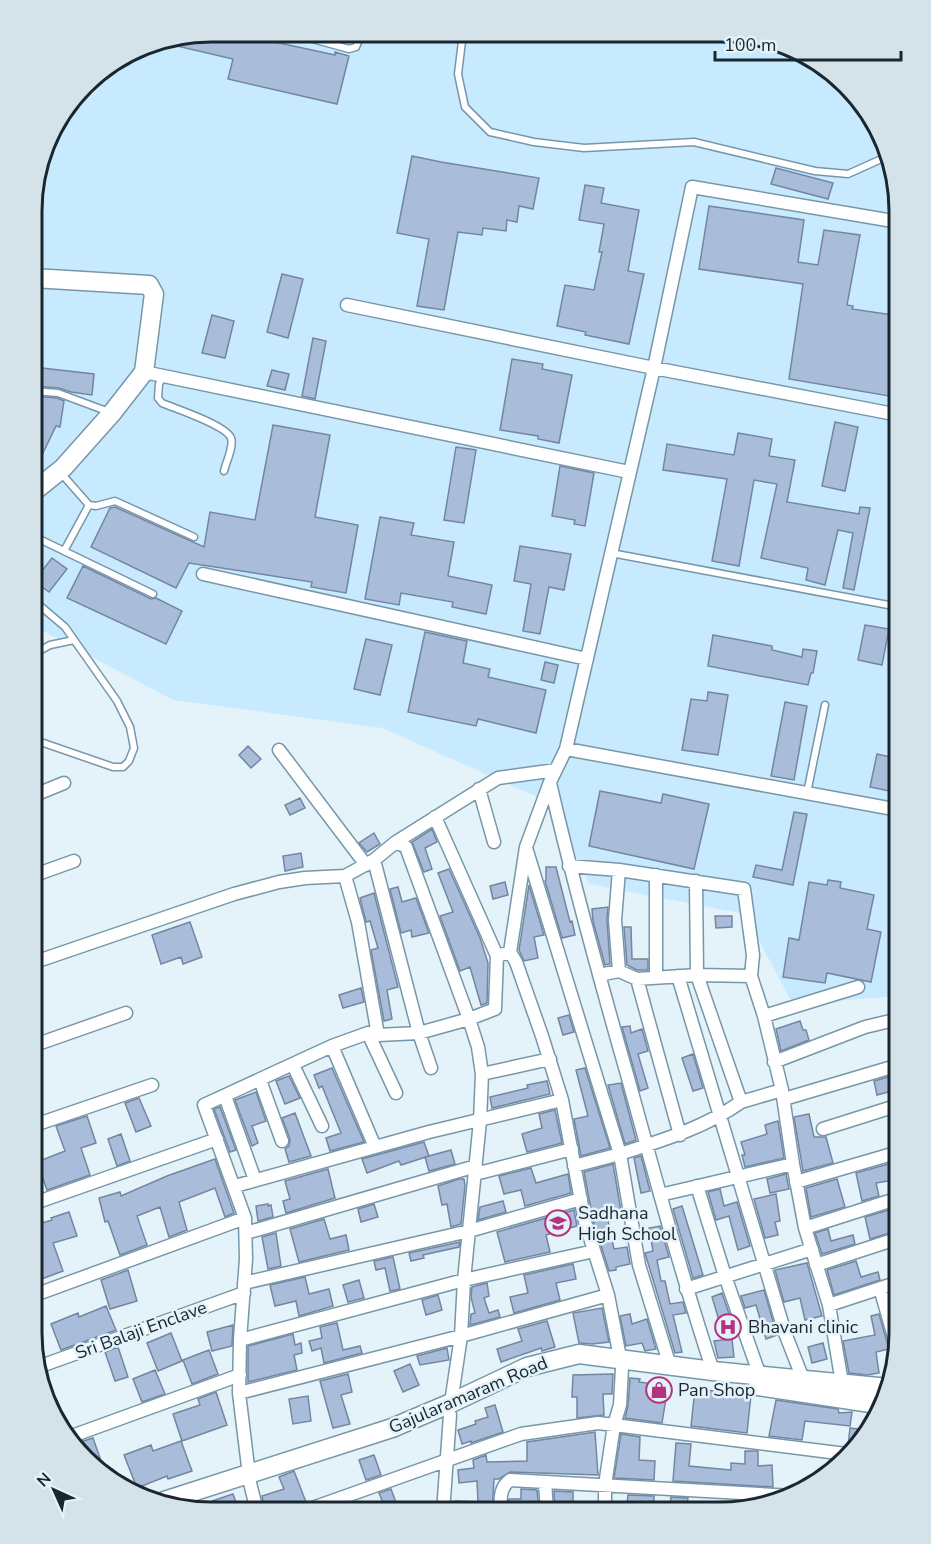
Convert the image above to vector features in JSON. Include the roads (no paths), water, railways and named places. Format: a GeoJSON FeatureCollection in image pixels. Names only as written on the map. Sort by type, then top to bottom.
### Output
{"type":"FeatureCollection","features":[{"type":"Feature","properties":{"kind":"main road"},"geometry":{"type":"LineString","coordinates":[[42,279],[149,285],[154,294],[144,372],[112,413],[59,471],[42,485]]}},
{"type":"Feature","properties":{"kind":"main road","name":"Gajularamaram Road"},"geometry":{"type":"LineString","coordinates":[[189,1501],[249,1478],[451,1409],[526,1367],[579,1354],[621,1363],[875,1399]]}},
{"type":"Feature","properties":{"kind":"main road","name":"Gajularamaram Road"},"geometry":{"type":"LineString","coordinates":[[621,1363],[670,1365],[842,1383],[876,1397]]}},
{"type":"Feature","properties":{"kind":"main road","name":"Gajularamaram Road"},"geometry":{"type":"LineString","coordinates":[[176,1498],[249,1478]]}},
{"type":"Feature","properties":{"kind":"street"},"geometry":{"type":"LineString","coordinates":[[605,1502],[605,1485],[614,1425],[620,1404],[621,1363],[608,1295],[581,1199],[562,1100],[516,962],[510,952],[526,847],[553,776],[566,749],[654,368],[692,187],[889,220]]}},
{"type":"Feature","properties":{"kind":"street"},"geometry":{"type":"LineString","coordinates":[[347,305],[889,413]]}},
{"type":"Feature","properties":{"kind":"street"},"geometry":{"type":"LineString","coordinates":[[144,372],[629,472]]}},
{"type":"Feature","properties":{"kind":"street"},"geometry":{"type":"LineString","coordinates":[[203,574],[587,659]]}},
{"type":"Feature","properties":{"kind":"street"},"geometry":{"type":"LineString","coordinates":[[566,749],[889,808]]}},
{"type":"Feature","properties":{"kind":"street"},"geometry":{"type":"LineString","coordinates":[[279,750],[370,862],[431,1068]]}},
{"type":"Feature","properties":{"kind":"street"},"geometry":{"type":"LineString","coordinates":[[42,960],[245,891],[305,878],[345,876],[498,778],[553,776]]}},
{"type":"Feature","properties":{"kind":"street"},"geometry":{"type":"LineString","coordinates":[[553,776],[569,866],[686,1289],[713,1371]]}},
{"type":"Feature","properties":{"kind":"street"},"geometry":{"type":"LineString","coordinates":[[42,792],[64,783]]}},
{"type":"Feature","properties":{"kind":"street"},"geometry":{"type":"LineString","coordinates":[[479,789],[494,842]]}},
{"type":"Feature","properties":{"kind":"street"},"geometry":{"type":"LineString","coordinates":[[255,1502],[249,1478],[238,1393],[245,1218],[204,1105],[332,1046],[373,1034],[419,1033],[470,1019],[495,1009],[497,956],[435,817]]}},
{"type":"Feature","properties":{"kind":"street"},"geometry":{"type":"LineString","coordinates":[[396,842],[406,848],[470,1019],[478,1047],[482,1074],[461,1336],[451,1409],[444,1502]]}},
{"type":"Feature","properties":{"kind":"street"},"geometry":{"type":"LineString","coordinates":[[526,847],[620,1154],[639,1265],[670,1365]]}},
{"type":"Feature","properties":{"kind":"street"},"geometry":{"type":"LineString","coordinates":[[42,872],[74,861]]}},
{"type":"Feature","properties":{"kind":"street"},"geometry":{"type":"LineString","coordinates":[[569,866],[619,870],[744,889],[753,955],[751,976],[764,1016],[783,1095],[805,1228],[829,1305],[842,1383]]}},
{"type":"Feature","properties":{"kind":"street"},"geometry":{"type":"LineString","coordinates":[[619,870],[615,920],[619,971]]}},
{"type":"Feature","properties":{"kind":"street"},"geometry":{"type":"LineString","coordinates":[[656,875],[656,977]]}},
{"type":"Feature","properties":{"kind":"street"},"geometry":{"type":"LineString","coordinates":[[345,876],[358,922],[373,1034],[396,1094]]}},
{"type":"Feature","properties":{"kind":"street"},"geometry":{"type":"LineString","coordinates":[[696,881],[697,975],[741,1102]]}},
{"type":"Feature","properties":{"kind":"street"},"geometry":{"type":"LineString","coordinates":[[497,956],[510,952]]}},
{"type":"Feature","properties":{"kind":"street"},"geometry":{"type":"LineString","coordinates":[[599,975],[619,971],[637,979],[697,975],[751,976]]}},
{"type":"Feature","properties":{"kind":"street"},"geometry":{"type":"LineString","coordinates":[[678,976],[786,1333],[803,1379]]}},
{"type":"Feature","properties":{"kind":"street"},"geometry":{"type":"LineString","coordinates":[[637,979],[680,1135]]}},
{"type":"Feature","properties":{"kind":"street"},"geometry":{"type":"LineString","coordinates":[[764,1016],[858,987]]}},
{"type":"Feature","properties":{"kind":"street"},"geometry":{"type":"LineString","coordinates":[[42,1042],[126,1013]]}},
{"type":"Feature","properties":{"kind":"street"},"geometry":{"type":"LineString","coordinates":[[774,1062],[865,1027],[889,1021]]}},
{"type":"Feature","properties":{"kind":"street"},"geometry":{"type":"LineString","coordinates":[[332,1046],[375,1147]]}},
{"type":"Feature","properties":{"kind":"street"},"geometry":{"type":"LineString","coordinates":[[482,1074],[550,1059]]}},
{"type":"Feature","properties":{"kind":"street"},"geometry":{"type":"LineString","coordinates":[[293,1065],[322,1126]]}},
{"type":"Feature","properties":{"kind":"street"},"geometry":{"type":"LineString","coordinates":[[574,1166],[680,1135],[720,1117],[741,1102],[783,1095],[889,1068]]}},
{"type":"Feature","properties":{"kind":"street"},"geometry":{"type":"LineString","coordinates":[[260,1080],[282,1141]]}},
{"type":"Feature","properties":{"kind":"street"},"geometry":{"type":"LineString","coordinates":[[42,1123],[152,1085]]}},
{"type":"Feature","properties":{"kind":"street"},"geometry":{"type":"LineString","coordinates":[[225,1096],[255,1180]]}},
{"type":"Feature","properties":{"kind":"street"},"geometry":{"type":"LineString","coordinates":[[235,1186],[429,1132],[562,1100]]}},
{"type":"Feature","properties":{"kind":"street"},"geometry":{"type":"LineString","coordinates":[[823,1129],[889,1108]]}},
{"type":"Feature","properties":{"kind":"street"},"geometry":{"type":"LineString","coordinates":[[42,1201],[218,1139]]}},
{"type":"Feature","properties":{"kind":"street"},"geometry":{"type":"LineString","coordinates":[[246,1233],[475,1170],[572,1149]]}},
{"type":"Feature","properties":{"kind":"street"},"geometry":{"type":"LineString","coordinates":[[796,1182],[889,1155]]}},
{"type":"Feature","properties":{"kind":"street"},"geometry":{"type":"LineString","coordinates":[[660,1195],[793,1164]]}},
{"type":"Feature","properties":{"kind":"street"},"geometry":{"type":"LineString","coordinates":[[697,1186],[760,1376]]}},
{"type":"Feature","properties":{"kind":"street","name":"Sri Balaji Enclave"},"geometry":{"type":"LineString","coordinates":[[45,1364],[244,1288],[469,1231],[581,1199]]}},
{"type":"Feature","properties":{"kind":"street"},"geometry":{"type":"LineString","coordinates":[[805,1228],[889,1201]]}},
{"type":"Feature","properties":{"kind":"street"},"geometry":{"type":"LineString","coordinates":[[42,1292],[245,1218]]}},
{"type":"Feature","properties":{"kind":"street"},"geometry":{"type":"LineString","coordinates":[[816,1266],[889,1241]]}},
{"type":"Feature","properties":{"kind":"street"},"geometry":{"type":"LineString","coordinates":[[686,1289],[812,1249]]}},
{"type":"Feature","properties":{"kind":"street"},"geometry":{"type":"LineString","coordinates":[[240,1340],[464,1280],[594,1251]]}},
{"type":"Feature","properties":{"kind":"street"},"geometry":{"type":"LineString","coordinates":[[829,1305],[889,1285]]}},
{"type":"Feature","properties":{"kind":"street"},"geometry":{"type":"LineString","coordinates":[[880,1288],[889,1303]]}},
{"type":"Feature","properties":{"kind":"street"},"geometry":{"type":"LineString","coordinates":[[238,1393],[461,1336],[608,1295]]}},
{"type":"Feature","properties":{"kind":"street"},"geometry":{"type":"LineString","coordinates":[[76,1435],[240,1375]]}},
{"type":"Feature","properties":{"kind":"street"},"geometry":{"type":"LineString","coordinates":[[330,1502],[521,1434],[598,1424],[838,1453]]}},
{"type":"Feature","properties":{"kind":"street"},"geometry":{"type":"LineString","coordinates":[[500,1502],[503,1485],[510,1480],[767,1495]]}},
{"type":"Feature","properties":{"kind":"street"},"geometry":{"type":"LineString","coordinates":[[544,1482],[547,1489],[547,1502]]}},
{"type":"Feature","properties":{"kind":"lane"},"geometry":{"type":"LineString","coordinates":[[321,42],[349,50],[356,47],[358,42]]}},
{"type":"Feature","properties":{"kind":"lane"},"geometry":{"type":"LineString","coordinates":[[462,42],[458,75],[465,107],[490,132],[534,142],[584,148],[694,141],[815,171],[848,174],[880,160]]}},
{"type":"Feature","properties":{"kind":"lane"},"geometry":{"type":"LineString","coordinates":[[164,376],[158,392],[158,398],[162,403],[222,428],[231,437],[232,444],[224,471]]}},
{"type":"Feature","properties":{"kind":"lane"},"geometry":{"type":"LineString","coordinates":[[42,392],[58,393],[112,413]]}},
{"type":"Feature","properties":{"kind":"lane"},"geometry":{"type":"LineString","coordinates":[[59,471],[89,505],[96,506],[115,501],[195,537]]}},
{"type":"Feature","properties":{"kind":"lane"},"geometry":{"type":"LineString","coordinates":[[64,551],[89,505]]}},
{"type":"Feature","properties":{"kind":"lane"},"geometry":{"type":"LineString","coordinates":[[42,540],[153,594]]}},
{"type":"Feature","properties":{"kind":"lane"},"geometry":{"type":"LineString","coordinates":[[611,553],[889,605]]}},
{"type":"Feature","properties":{"kind":"lane"},"geometry":{"type":"LineString","coordinates":[[42,607],[58,620],[117,700],[130,727],[134,748],[129,761],[123,767],[113,767],[42,742]]}},
{"type":"Feature","properties":{"kind":"lane"},"geometry":{"type":"LineString","coordinates":[[42,650],[51,645],[74,640]]}},
{"type":"Feature","properties":{"kind":"lane"},"geometry":{"type":"LineString","coordinates":[[806,793],[825,705]]}},
{"type":"Feature","properties":{"kind":"place","name":"Sadhana High School"},"geometry":{"type":"Point","coordinates":[558,1223]}},
{"type":"Feature","properties":{"kind":"place","name":"Bhavani clinic"},"geometry":{"type":"Point","coordinates":[728,1327]}},
{"type":"Feature","properties":{"kind":"place","name":"Pan Shop"},"geometry":{"type":"Point","coordinates":[659,1390]}}]}
